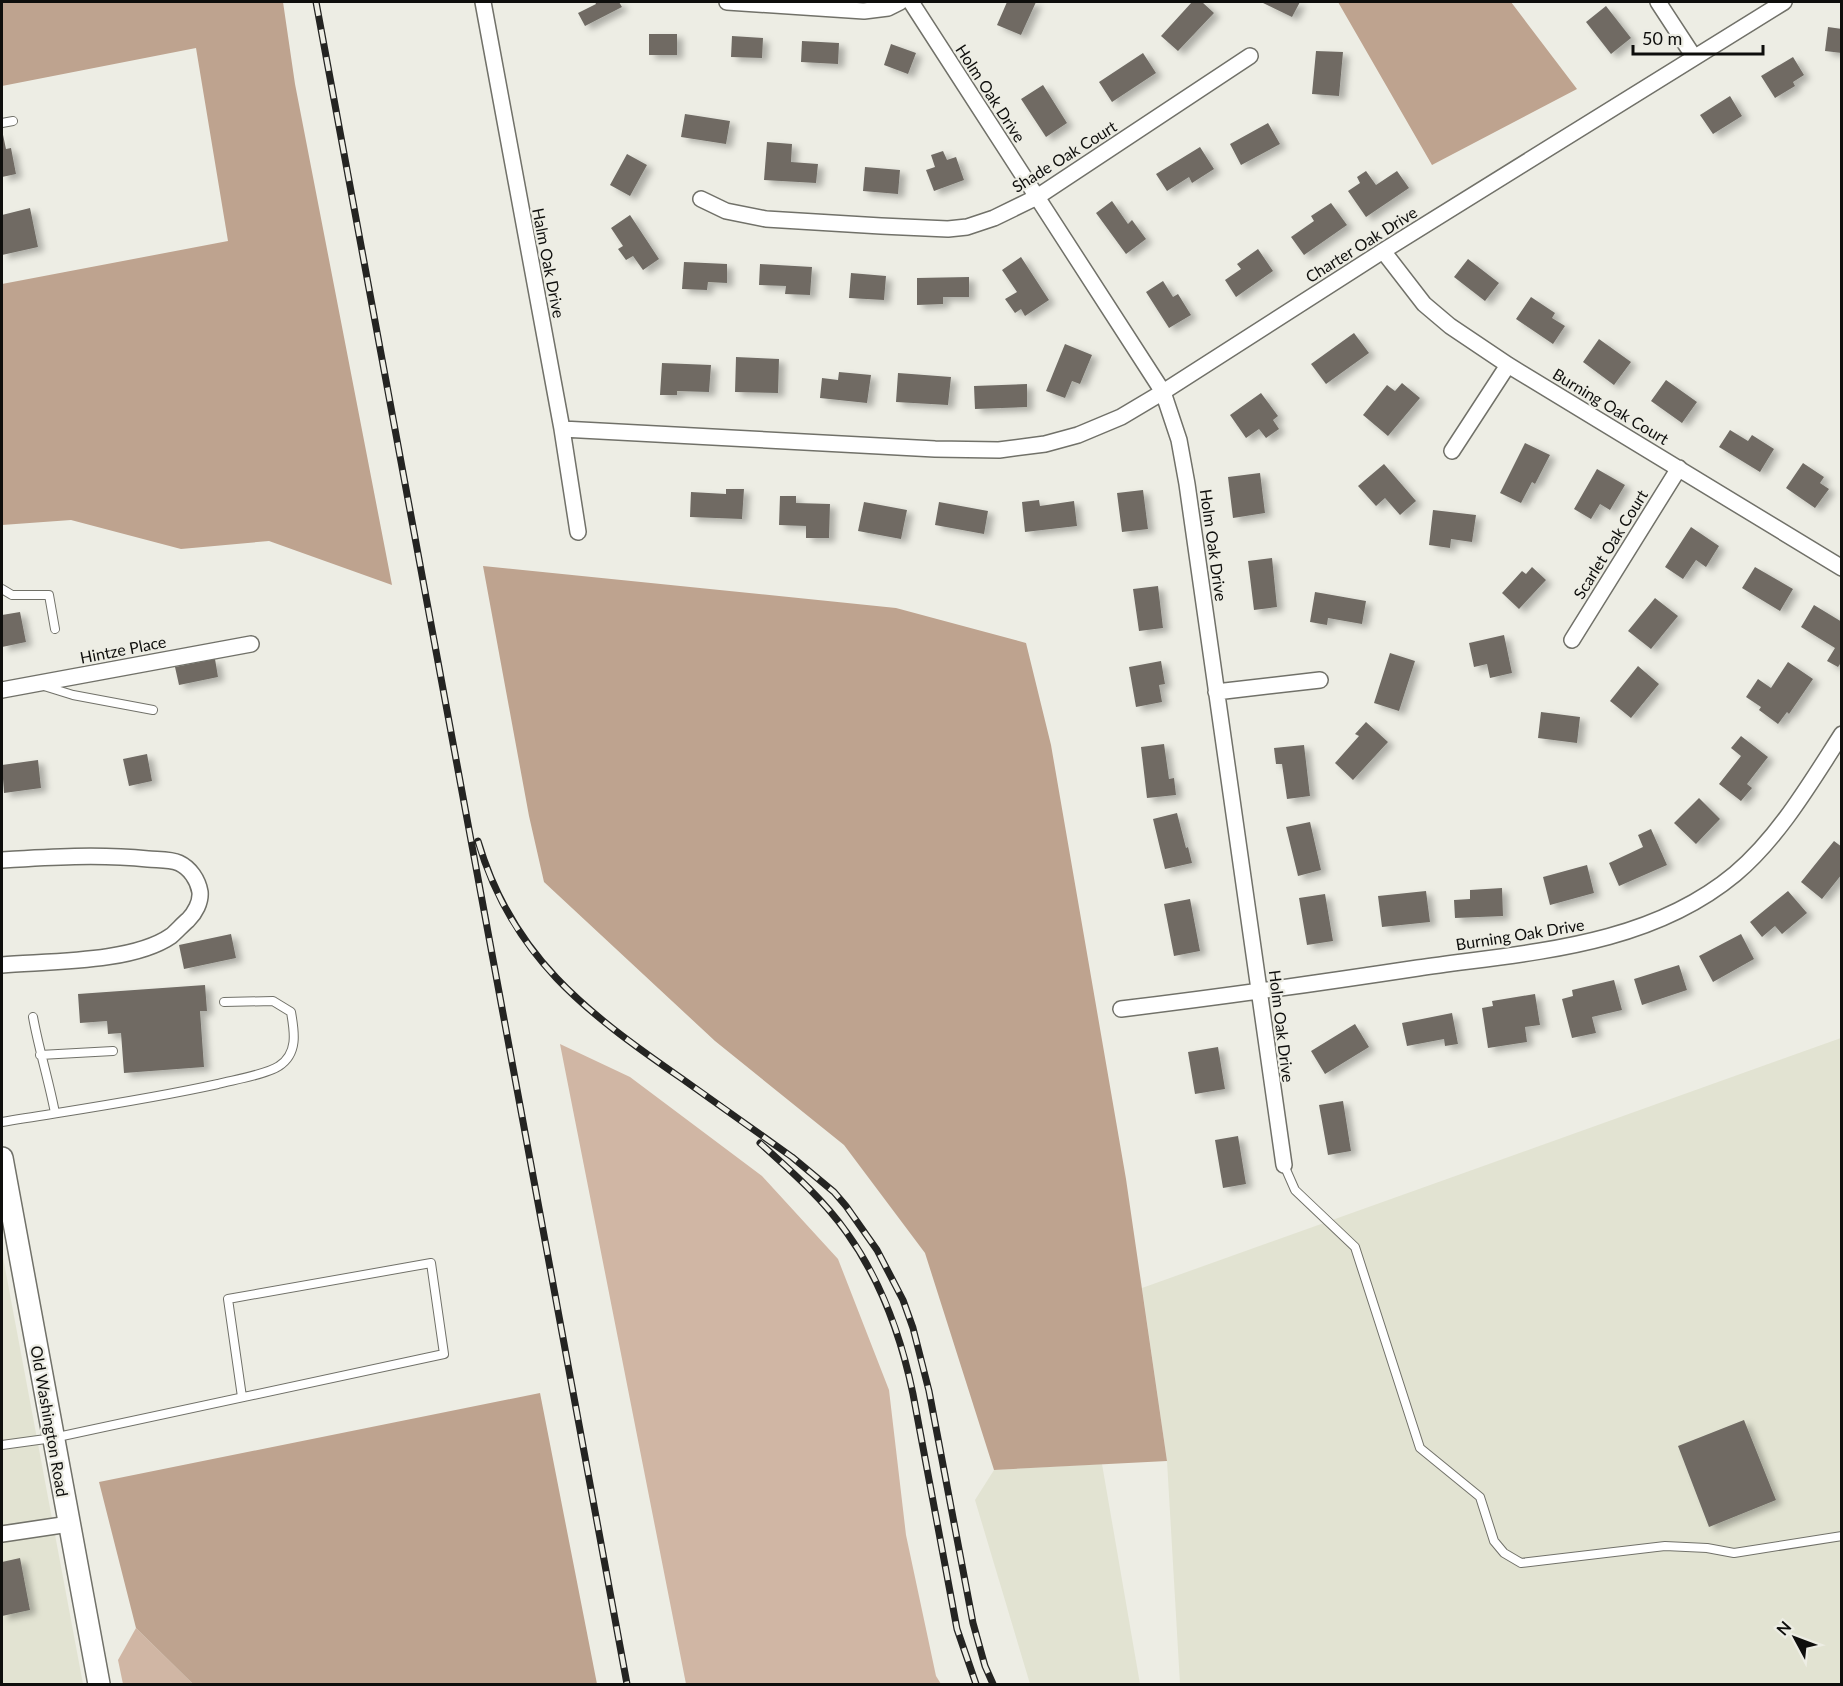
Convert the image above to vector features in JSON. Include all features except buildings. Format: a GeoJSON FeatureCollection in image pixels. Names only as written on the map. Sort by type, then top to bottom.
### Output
{"type":"FeatureCollection","features":[{"type":"Feature","properties":{"kind":"main road","name":"Old Washington Road"},"geometry":{"type":"LineString","coordinates":[[2,1158],[99,1684]]}},
{"type":"Feature","properties":{"kind":"street","name":"Halm Oak Drive"},"geometry":{"type":"LineString","coordinates":[[483,2],[562,429],[578,532]]}},
{"type":"Feature","properties":{"kind":"street"},"geometry":{"type":"LineString","coordinates":[[728,2],[864,11],[888,8],[900,2]]}},
{"type":"Feature","properties":{"kind":"street","name":"Holm Oak Drive"},"geometry":{"type":"LineString","coordinates":[[911,2],[1163,392],[1179,441],[1284,1166]]}},
{"type":"Feature","properties":{"kind":"street"},"geometry":{"type":"LineString","coordinates":[[1658,2],[1694,57]]}},
{"type":"Feature","properties":{"kind":"street","name":"Charter Oak Drive"},"geometry":{"type":"LineString","coordinates":[[562,429],[935,449],[999,450],[1045,444],[1078,435],[1121,417],[1163,392],[1383,251],[1784,2]]}},
{"type":"Feature","properties":{"kind":"street","name":"Shade Oak Court"},"geometry":{"type":"LineString","coordinates":[[701,199],[716,208],[766,219],[948,229],[967,227],[994,218],[1037,197],[1250,56]]}},
{"type":"Feature","properties":{"kind":"street","name":"Burning Oak Court"},"geometry":{"type":"LineString","coordinates":[[1383,251],[1424,304],[1450,326],[1508,365],[1842,568]]}},
{"type":"Feature","properties":{"kind":"street"},"geometry":{"type":"LineString","coordinates":[[1452,451],[1508,365]]}},
{"type":"Feature","properties":{"kind":"street","name":"Scarlet Oak Court"},"geometry":{"type":"LineString","coordinates":[[1572,640],[1679,468]]}},
{"type":"Feature","properties":{"kind":"street","name":"Hintze Place"},"geometry":{"type":"LineString","coordinates":[[2,690],[251,644]]}},
{"type":"Feature","properties":{"kind":"street"},"geometry":{"type":"LineString","coordinates":[[1216,692],[1320,680]]}},
{"type":"Feature","properties":{"kind":"street","name":"Burning Oak Drive"},"geometry":{"type":"LineString","coordinates":[[1121,1009],[1260,992],[1532,953],[1580,945],[1634,931],[1707,895],[1740,869],[1776,830],[1842,734]]}},
{"type":"Feature","properties":{"kind":"street"},"geometry":{"type":"LineString","coordinates":[[2,860],[113,856],[180,863],[191,872],[198,883],[201,897],[194,914],[171,936],[149,946],[126,953],[80,959],[2,965]]}},
{"type":"Feature","properties":{"kind":"street"},"geometry":{"type":"LineString","coordinates":[[2,1534],[69,1524]]}},
{"type":"Feature","properties":{"kind":"lane"},"geometry":{"type":"LineString","coordinates":[[2,123],[13,121]]}},
{"type":"Feature","properties":{"kind":"lane"},"geometry":{"type":"LineString","coordinates":[[2,589],[12,595],[49,595],[55,629]]}},
{"type":"Feature","properties":{"kind":"lane"},"geometry":{"type":"LineString","coordinates":[[36,684],[73,695],[153,710]]}},
{"type":"Feature","properties":{"kind":"lane"},"geometry":{"type":"LineString","coordinates":[[2,1122],[164,1096],[246,1077],[280,1066],[291,1053],[295,1035],[291,1012],[273,1001],[224,1002]]}},
{"type":"Feature","properties":{"kind":"lane"},"geometry":{"type":"LineString","coordinates":[[33,1017],[55,1113]]}},
{"type":"Feature","properties":{"kind":"lane"},"geometry":{"type":"LineString","coordinates":[[40,1055],[113,1051]]}},
{"type":"Feature","properties":{"kind":"lane"},"geometry":{"type":"LineString","coordinates":[[1284,1166],[1295,1190],[1355,1247],[1420,1448],[1480,1497],[1494,1540],[1504,1553],[1521,1563],[1665,1546],[1707,1548],[1734,1553],[1842,1536]]}},
{"type":"Feature","properties":{"kind":"lane"},"geometry":{"type":"LineString","coordinates":[[2,1445],[53,1438],[444,1354],[431,1263],[228,1299],[242,1396]]}},
{"type":"Feature","properties":{"kind":"shaded area"},"geometry":{"type":"Polygon","coordinates":[[[2,2],[283,2],[295,84],[392,585],[269,541],[181,549],[71,520],[2,525],[2,284],[228,241],[196,48],[2,86],[2,2]]]}},
{"type":"Feature","properties":{"kind":"shaded area"},"geometry":{"type":"Polygon","coordinates":[[[1338,2],[1511,2],[1577,89],[1432,165],[1338,2]]]}},
{"type":"Feature","properties":{"kind":"shaded area"},"geometry":{"type":"Polygon","coordinates":[[[483,566],[896,608],[1026,643],[1051,745],[1126,1179],[1167,1461],[994,1470],[925,1253],[844,1145],[715,1041],[544,882],[529,816],[483,566]]]}},
{"type":"Feature","properties":{"kind":"shaded area"},"geometry":{"type":"Polygon","coordinates":[[[1841,1038],[1841,1684],[1180,1684],[1167,1461],[1142,1288],[1841,1038]]]}},
{"type":"Feature","properties":{"kind":"shaded area"},"geometry":{"type":"Polygon","coordinates":[[[560,1044],[630,1077],[762,1176],[838,1259],[889,1390],[906,1535],[936,1676],[941,1684],[686,1684],[560,1044]]]}},
{"type":"Feature","properties":{"kind":"shaded area"},"geometry":{"type":"Polygon","coordinates":[[[2,1252],[83,1684],[2,1684],[2,1252]]]}},
{"type":"Feature","properties":{"kind":"shaded area"},"geometry":{"type":"Polygon","coordinates":[[[540,1393],[597,1684],[193,1684],[136,1628],[99,1482],[540,1393]]]}},
{"type":"Feature","properties":{"kind":"shaded area"},"geometry":{"type":"Polygon","coordinates":[[[1102,1464],[1140,1684],[1030,1684],[975,1500],[994,1470],[1102,1464]]]}},
{"type":"Feature","properties":{"kind":"shaded area"},"geometry":{"type":"Polygon","coordinates":[[[136,1628],[193,1684],[123,1684],[118,1660],[136,1628]]]}},
{"type":"Feature","properties":{"kind":"railway"},"geometry":{"type":"LineString","coordinates":[[316,2],[627,1684]]}},
{"type":"Feature","properties":{"kind":"railway"},"geometry":{"type":"LineString","coordinates":[[478,841],[493,882],[511,918],[532,950],[557,978],[584,1005],[646,1054],[792,1157],[834,1192],[877,1250],[903,1300],[913,1328],[929,1391],[973,1623],[985,1666],[993,1684]]}},
{"type":"Feature","properties":{"kind":"railway"},"geometry":{"type":"LineString","coordinates":[[760,1143],[806,1186],[838,1221],[870,1271],[889,1310],[903,1351],[913,1394],[957,1629],[976,1684]]}}]}
